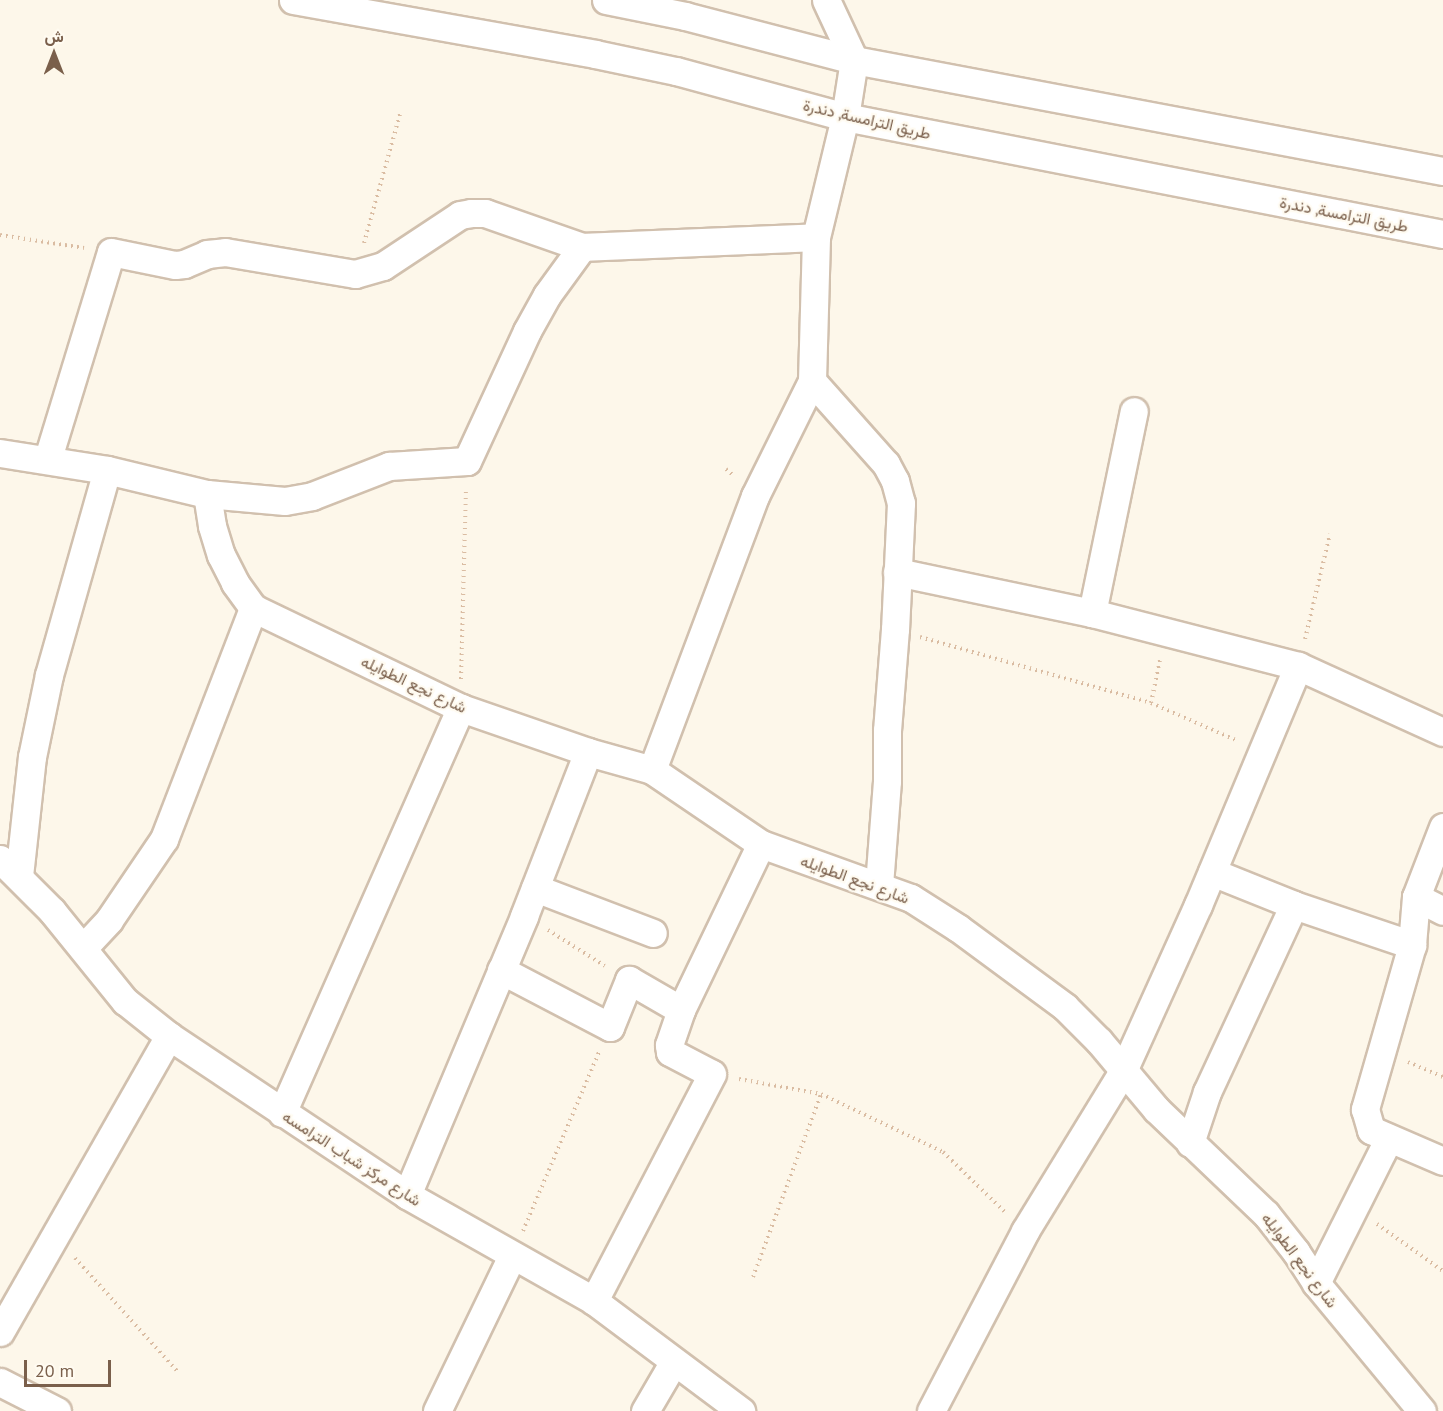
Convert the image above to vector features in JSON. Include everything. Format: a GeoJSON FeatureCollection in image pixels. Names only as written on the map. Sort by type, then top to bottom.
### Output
{"type":"FeatureCollection","features":[{"type":"Feature","properties":{"kind":"street","name":"طريق الترامسة, دندرة"},"geometry":{"type":"LineString","coordinates":[[292,0],[676,71],[845,117],[1443,234]]}},
{"type":"Feature","properties":{"kind":"street"},"geometry":{"type":"LineString","coordinates":[[606,0],[685,16],[854,60],[1443,171]]}},
{"type":"Feature","properties":{"kind":"street"},"geometry":{"type":"LineString","coordinates":[[652,770],[755,496],[812,381],[816,237],[845,117],[854,60],[826,0]]}},
{"type":"Feature","properties":{"kind":"street"},"geometry":{"type":"LineString","coordinates":[[48,458],[111,252],[184,264],[207,254],[225,252],[355,274],[383,266],[460,215],[471,213],[485,213],[582,247],[816,237]]}},
{"type":"Feature","properties":{"kind":"street"},"geometry":{"type":"LineString","coordinates":[[0,453],[48,458],[207,494],[296,501],[389,466],[467,461],[527,331],[548,295],[582,247]]}},
{"type":"Feature","properties":{"kind":"street"},"geometry":{"type":"LineString","coordinates":[[812,381],[860,431],[886,464],[895,480],[901,504],[896,629],[879,886]]}},
{"type":"Feature","properties":{"kind":"street"},"geometry":{"type":"LineString","coordinates":[[1092,613],[1134,411]]}},
{"type":"Feature","properties":{"kind":"street"},"geometry":{"type":"LineString","coordinates":[[9,867],[47,687],[107,470]]}},
{"type":"Feature","properties":{"kind":"street","name":"شارع نجع الطوايله"},"geometry":{"type":"LineString","coordinates":[[207,494],[212,526],[221,555],[235,583],[254,608],[460,708],[588,752],[652,770],[761,844],[911,898],[949,922],[1056,1001],[1099,1041],[1123,1071],[1190,1143],[1266,1214],[1296,1252],[1316,1283],[1422,1411]]}},
{"type":"Feature","properties":{"kind":"street"},"geometry":{"type":"LineString","coordinates":[[897,572],[1092,613],[1298,666],[1443,732]]}},
{"type":"Feature","properties":{"kind":"street"},"geometry":{"type":"LineString","coordinates":[[84,947],[114,912],[164,839],[254,608]]}},
{"type":"Feature","properties":{"kind":"street"},"geometry":{"type":"LineString","coordinates":[[931,1411],[1025,1232],[1123,1071],[1212,872],[1298,666]]}},
{"type":"Feature","properties":{"kind":"street"},"geometry":{"type":"LineString","coordinates":[[282,1113],[460,708]]}},
{"type":"Feature","properties":{"kind":"street"},"geometry":{"type":"LineString","coordinates":[[407,1195],[524,916],[588,752]]}},
{"type":"Feature","properties":{"kind":"street"},"geometry":{"type":"LineString","coordinates":[[1443,827],[1416,897],[1412,945],[1365,1109],[1365,1118],[1371,1130],[1443,1161]]}},
{"type":"Feature","properties":{"kind":"street"},"geometry":{"type":"LineString","coordinates":[[594,1301],[712,1074],[670,1052],[669,1045],[681,1010],[761,844]]}},
{"type":"Feature","properties":{"kind":"street","name":"شارع مركز شباب الترامسه"},"geometry":{"type":"LineString","coordinates":[[9,867],[84,947],[126,1001],[169,1036],[407,1195],[594,1301],[673,1363],[741,1411]]}},
{"type":"Feature","properties":{"kind":"street"},"geometry":{"type":"LineString","coordinates":[[1212,872],[1294,905],[1412,945]]}},
{"type":"Feature","properties":{"kind":"street"},"geometry":{"type":"LineString","coordinates":[[535,888],[652,933]]}},
{"type":"Feature","properties":{"kind":"street"},"geometry":{"type":"LineString","coordinates":[[1416,897],[1443,911]]}},
{"type":"Feature","properties":{"kind":"street"},"geometry":{"type":"LineString","coordinates":[[1190,1143],[1207,1092],[1294,905]]}},
{"type":"Feature","properties":{"kind":"street"},"geometry":{"type":"LineString","coordinates":[[501,969],[610,1028],[629,980],[681,1010]]}},
{"type":"Feature","properties":{"kind":"street"},"geometry":{"type":"LineString","coordinates":[[0,1332],[169,1036]]}},
{"type":"Feature","properties":{"kind":"street"},"geometry":{"type":"LineString","coordinates":[[1316,1283],[1389,1138]]}},
{"type":"Feature","properties":{"kind":"street"},"geometry":{"type":"LineString","coordinates":[[437,1411],[512,1256]]}},
{"type":"Feature","properties":{"kind":"street"},"geometry":{"type":"LineString","coordinates":[[645,1411],[673,1363]]}},
{"type":"Feature","properties":{"kind":"street"},"geometry":{"type":"LineString","coordinates":[[0,1382],[57,1411]]}},
{"type":"Feature","properties":{"kind":"path"},"geometry":{"type":"LineString","coordinates":[[355,274],[400,114]]}},
{"type":"Feature","properties":{"kind":"path"},"geometry":{"type":"LineString","coordinates":[[0,234],[111,252]]}},
{"type":"Feature","properties":{"kind":"path"},"geometry":{"type":"LineString","coordinates":[[460,708],[467,461]]}},
{"type":"Feature","properties":{"kind":"path"},"geometry":{"type":"LineString","coordinates":[[1298,666],[1330,534]]}},
{"type":"Feature","properties":{"kind":"path"},"geometry":{"type":"LineString","coordinates":[[896,629],[1151,703],[1263,752]]}},
{"type":"Feature","properties":{"kind":"path"},"geometry":{"type":"LineString","coordinates":[[1151,703],[1167,632]]}},
{"type":"Feature","properties":{"kind":"path"},"geometry":{"type":"LineString","coordinates":[[524,916],[629,980]]}},
{"type":"Feature","properties":{"kind":"path"},"geometry":{"type":"LineString","coordinates":[[512,1256],[610,1028]]}},
{"type":"Feature","properties":{"kind":"path"},"geometry":{"type":"LineString","coordinates":[[1381,1050],[1443,1077]]}},
{"type":"Feature","properties":{"kind":"path"},"geometry":{"type":"LineString","coordinates":[[712,1074],[821,1094],[944,1152],[1025,1232]]}},
{"type":"Feature","properties":{"kind":"path"},"geometry":{"type":"LineString","coordinates":[[753,1277],[821,1094]]}},
{"type":"Feature","properties":{"kind":"path"},"geometry":{"type":"LineString","coordinates":[[1355,1208],[1443,1271]]}},
{"type":"Feature","properties":{"kind":"path"},"geometry":{"type":"LineString","coordinates":[[55,1236],[177,1371]]}}]}
